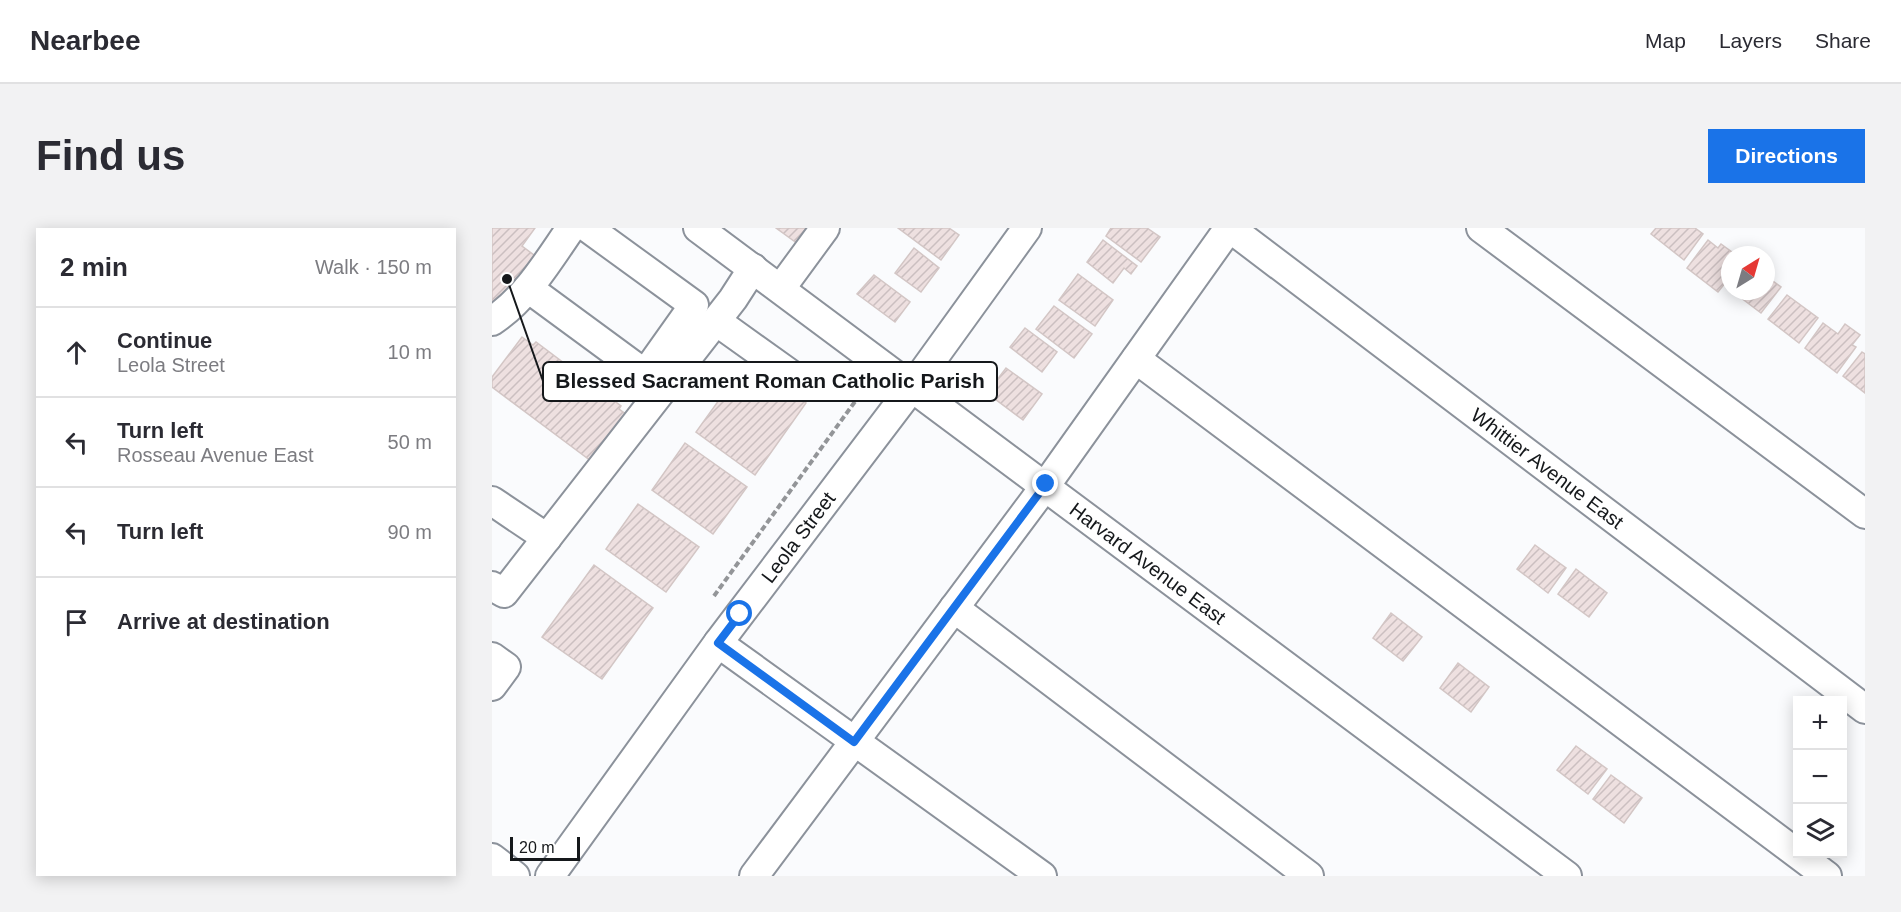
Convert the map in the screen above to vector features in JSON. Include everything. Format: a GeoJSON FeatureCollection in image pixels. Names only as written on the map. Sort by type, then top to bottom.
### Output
{"type":"FeatureCollection","features":[{"type":"Feature","properties":{"kind":"street"},"geometry":{"type":"LineString","coordinates":[[492,321],[506,312],[528,288],[571,228]]}},
{"type":"Feature","properties":{"kind":"street"},"geometry":{"type":"LineString","coordinates":[[528,288],[645,374],[694,306],[588,228]]}},
{"type":"Feature","properties":{"kind":"street","name":"Harvard Avenue East"},"geometry":{"type":"LineString","coordinates":[[698,228],[1046,484],[1568,876]]}},
{"type":"Feature","properties":{"kind":"street"},"geometry":{"type":"LineString","coordinates":[[782,288],[825,228]]}},
{"type":"Feature","properties":{"kind":"street","name":"Leola Street"},"geometry":{"type":"LineString","coordinates":[[550,876],[718,643],[913,386],[1027,228]]}},
{"type":"Feature","properties":{"kind":"street"},"geometry":{"type":"LineString","coordinates":[[768,871],[854,742],[1046,484],[1230,228]]}},
{"type":"Feature","properties":{"kind":"street","name":"Whittier Avenue East"},"geometry":{"type":"LineString","coordinates":[[1230,228],[1865,709]]}},
{"type":"Feature","properties":{"kind":"street"},"geometry":{"type":"LineString","coordinates":[[1481,228],[1865,514]]}},
{"type":"Feature","properties":{"kind":"street"},"geometry":{"type":"LineString","coordinates":[[492,586],[504,593],[716,321],[753,268]]}},
{"type":"Feature","properties":{"kind":"street"},"geometry":{"type":"LineString","coordinates":[[716,321],[790,374]]}},
{"type":"Feature","properties":{"kind":"street"},"geometry":{"type":"LineString","coordinates":[[1136,359],[1827,876]]}},
{"type":"Feature","properties":{"kind":"street"},"geometry":{"type":"LineString","coordinates":[[492,501],[547,538]]}},
{"type":"Feature","properties":{"kind":"street"},"geometry":{"type":"LineString","coordinates":[[954,608],[1309,876]]}},
{"type":"Feature","properties":{"kind":"street"},"geometry":{"type":"LineString","coordinates":[[718,643],[1042,876]]}},
{"type":"Feature","properties":{"kind":"street"},"geometry":{"type":"LineString","coordinates":[[492,657],[506,667],[492,686]]}},
{"type":"Feature","properties":{"kind":"street"},"geometry":{"type":"LineString","coordinates":[[492,858],[515,876]]}},
{"type":"Feature","properties":{"kind":"path"},"geometry":{"type":"LineString","coordinates":[[714,596],[883,364]]}},
{"type":"Feature","properties":{"kind":"building"},"geometry":{"type":"Polygon","coordinates":[[[492,228],[535,228],[522,246],[538,258],[501,307],[492,300],[492,228]]]}},
{"type":"Feature","properties":{"kind":"building"},"geometry":{"type":"Polygon","coordinates":[[[776,228],[809,228],[798,244],[776,228]]]}},
{"type":"Feature","properties":{"kind":"building"},"geometry":{"type":"Polygon","coordinates":[[[898,228],[949,228],[959,235],[941,260],[898,228]]]}},
{"type":"Feature","properties":{"kind":"building"},"geometry":{"type":"Polygon","coordinates":[[[1111,228],[1147,228],[1160,237],[1141,262],[1106,236],[1111,228]]]}},
{"type":"Feature","properties":{"kind":"building"},"geometry":{"type":"Polygon","coordinates":[[[1656,228],[1695,228],[1703,234],[1684,260],[1651,234],[1656,228]]]}},
{"type":"Feature","properties":{"kind":"building"},"geometry":{"type":"Polygon","coordinates":[[[1103,240],[1137,266],[1131,274],[1124,268],[1113,283],[1087,262],[1103,240]]]}},
{"type":"Feature","properties":{"kind":"building"},"geometry":{"type":"Polygon","coordinates":[[[1708,240],[1718,248],[1721,244],[1724,246],[1721,246],[1721,288],[1718,292],[1687,268],[1708,240]]]}},
{"type":"Feature","properties":{"kind":"building"},"geometry":{"type":"Polygon","coordinates":[[[914,248],[939,268],[921,292],[895,273],[914,248]]]}},
{"type":"Feature","properties":{"kind":"building"},"geometry":{"type":"Polygon","coordinates":[[[1078,274],[1113,300],[1095,326],[1059,300],[1078,274]]]}},
{"type":"Feature","properties":{"kind":"building"},"geometry":{"type":"Polygon","coordinates":[[[874,275],[910,302],[895,322],[857,294],[874,275]]]}},
{"type":"Feature","properties":{"kind":"building"},"geometry":{"type":"Polygon","coordinates":[[[1775,283],[1781,287],[1775,295],[1775,283]]]}},
{"type":"Feature","properties":{"kind":"building"},"geometry":{"type":"Polygon","coordinates":[[[1787,295],[1818,318],[1799,343],[1768,319],[1787,295]]]}},
{"type":"Feature","properties":{"kind":"building"},"geometry":{"type":"Polygon","coordinates":[[[1744,300],[1771,300],[1761,313],[1744,300]]]}},
{"type":"Feature","properties":{"kind":"building"},"geometry":{"type":"Polygon","coordinates":[[[1054,306],[1092,334],[1074,358],[1036,329],[1054,306]]]}},
{"type":"Feature","properties":{"kind":"building"},"geometry":{"type":"Polygon","coordinates":[[[1823,323],[1838,334],[1845,324],[1860,335],[1852,345],[1856,347],[1837,373],[1805,348],[1823,323]]]}},
{"type":"Feature","properties":{"kind":"building"},"geometry":{"type":"Polygon","coordinates":[[[1025,328],[1057,352],[1042,372],[1010,347],[1025,328]]]}},
{"type":"Feature","properties":{"kind":"building"},"geometry":{"type":"Polygon","coordinates":[[[522,337],[533,345],[536,342],[621,406],[619,409],[630,417],[595,464],[492,387],[492,377],[522,337]]]}},
{"type":"Feature","properties":{"kind":"building"},"geometry":{"type":"Polygon","coordinates":[[[1862,352],[1865,354],[1865,393],[1843,376],[1862,352]]]}},
{"type":"Feature","properties":{"kind":"building"},"geometry":{"type":"Polygon","coordinates":[[[747,361],[806,403],[755,475],[696,432],[747,361]]]}},
{"type":"Feature","properties":{"kind":"building"},"geometry":{"type":"Polygon","coordinates":[[[1006,368],[1042,394],[1023,420],[987,393],[1006,368]]]}},
{"type":"Feature","properties":{"kind":"building"},"geometry":{"type":"Polygon","coordinates":[[[685,443],[747,487],[713,534],[652,490],[685,443]]]}},
{"type":"Feature","properties":{"kind":"building"},"geometry":{"type":"Polygon","coordinates":[[[638,504],[699,547],[666,592],[606,549],[638,504]]]}},
{"type":"Feature","properties":{"kind":"building"},"geometry":{"type":"Polygon","coordinates":[[[1535,545],[1566,568],[1548,593],[1517,569],[1535,545]]]}},
{"type":"Feature","properties":{"kind":"building"},"geometry":{"type":"Polygon","coordinates":[[[594,565],[653,608],[602,679],[542,637],[594,565]]]}},
{"type":"Feature","properties":{"kind":"building"},"geometry":{"type":"Polygon","coordinates":[[[1576,569],[1607,593],[1589,617],[1558,594],[1576,569]]]}},
{"type":"Feature","properties":{"kind":"building"},"geometry":{"type":"Polygon","coordinates":[[[1391,613],[1422,637],[1403,661],[1373,638],[1391,613]]]}},
{"type":"Feature","properties":{"kind":"building"},"geometry":{"type":"Polygon","coordinates":[[[1458,663],[1489,687],[1471,712],[1440,688],[1458,663]]]}},
{"type":"Feature","properties":{"kind":"building"},"geometry":{"type":"Polygon","coordinates":[[[1576,746],[1607,769],[1588,794],[1557,770],[1576,746]]]}},
{"type":"Feature","properties":{"kind":"building"},"geometry":{"type":"Polygon","coordinates":[[[1611,775],[1642,798],[1624,823],[1593,799],[1611,775]]]}},
{"type":"Feature","properties":{"kind":"place","name":"Blessed Sacrament Roman Catholic Parish"},"geometry":{"type":"Point","coordinates":[507,279]}},
{"type":"Feature","properties":{"kind":"route"},"geometry":{"type":"LineString","coordinates":[[740,614],[718,643],[854,742],[1046,484]]}}]}
